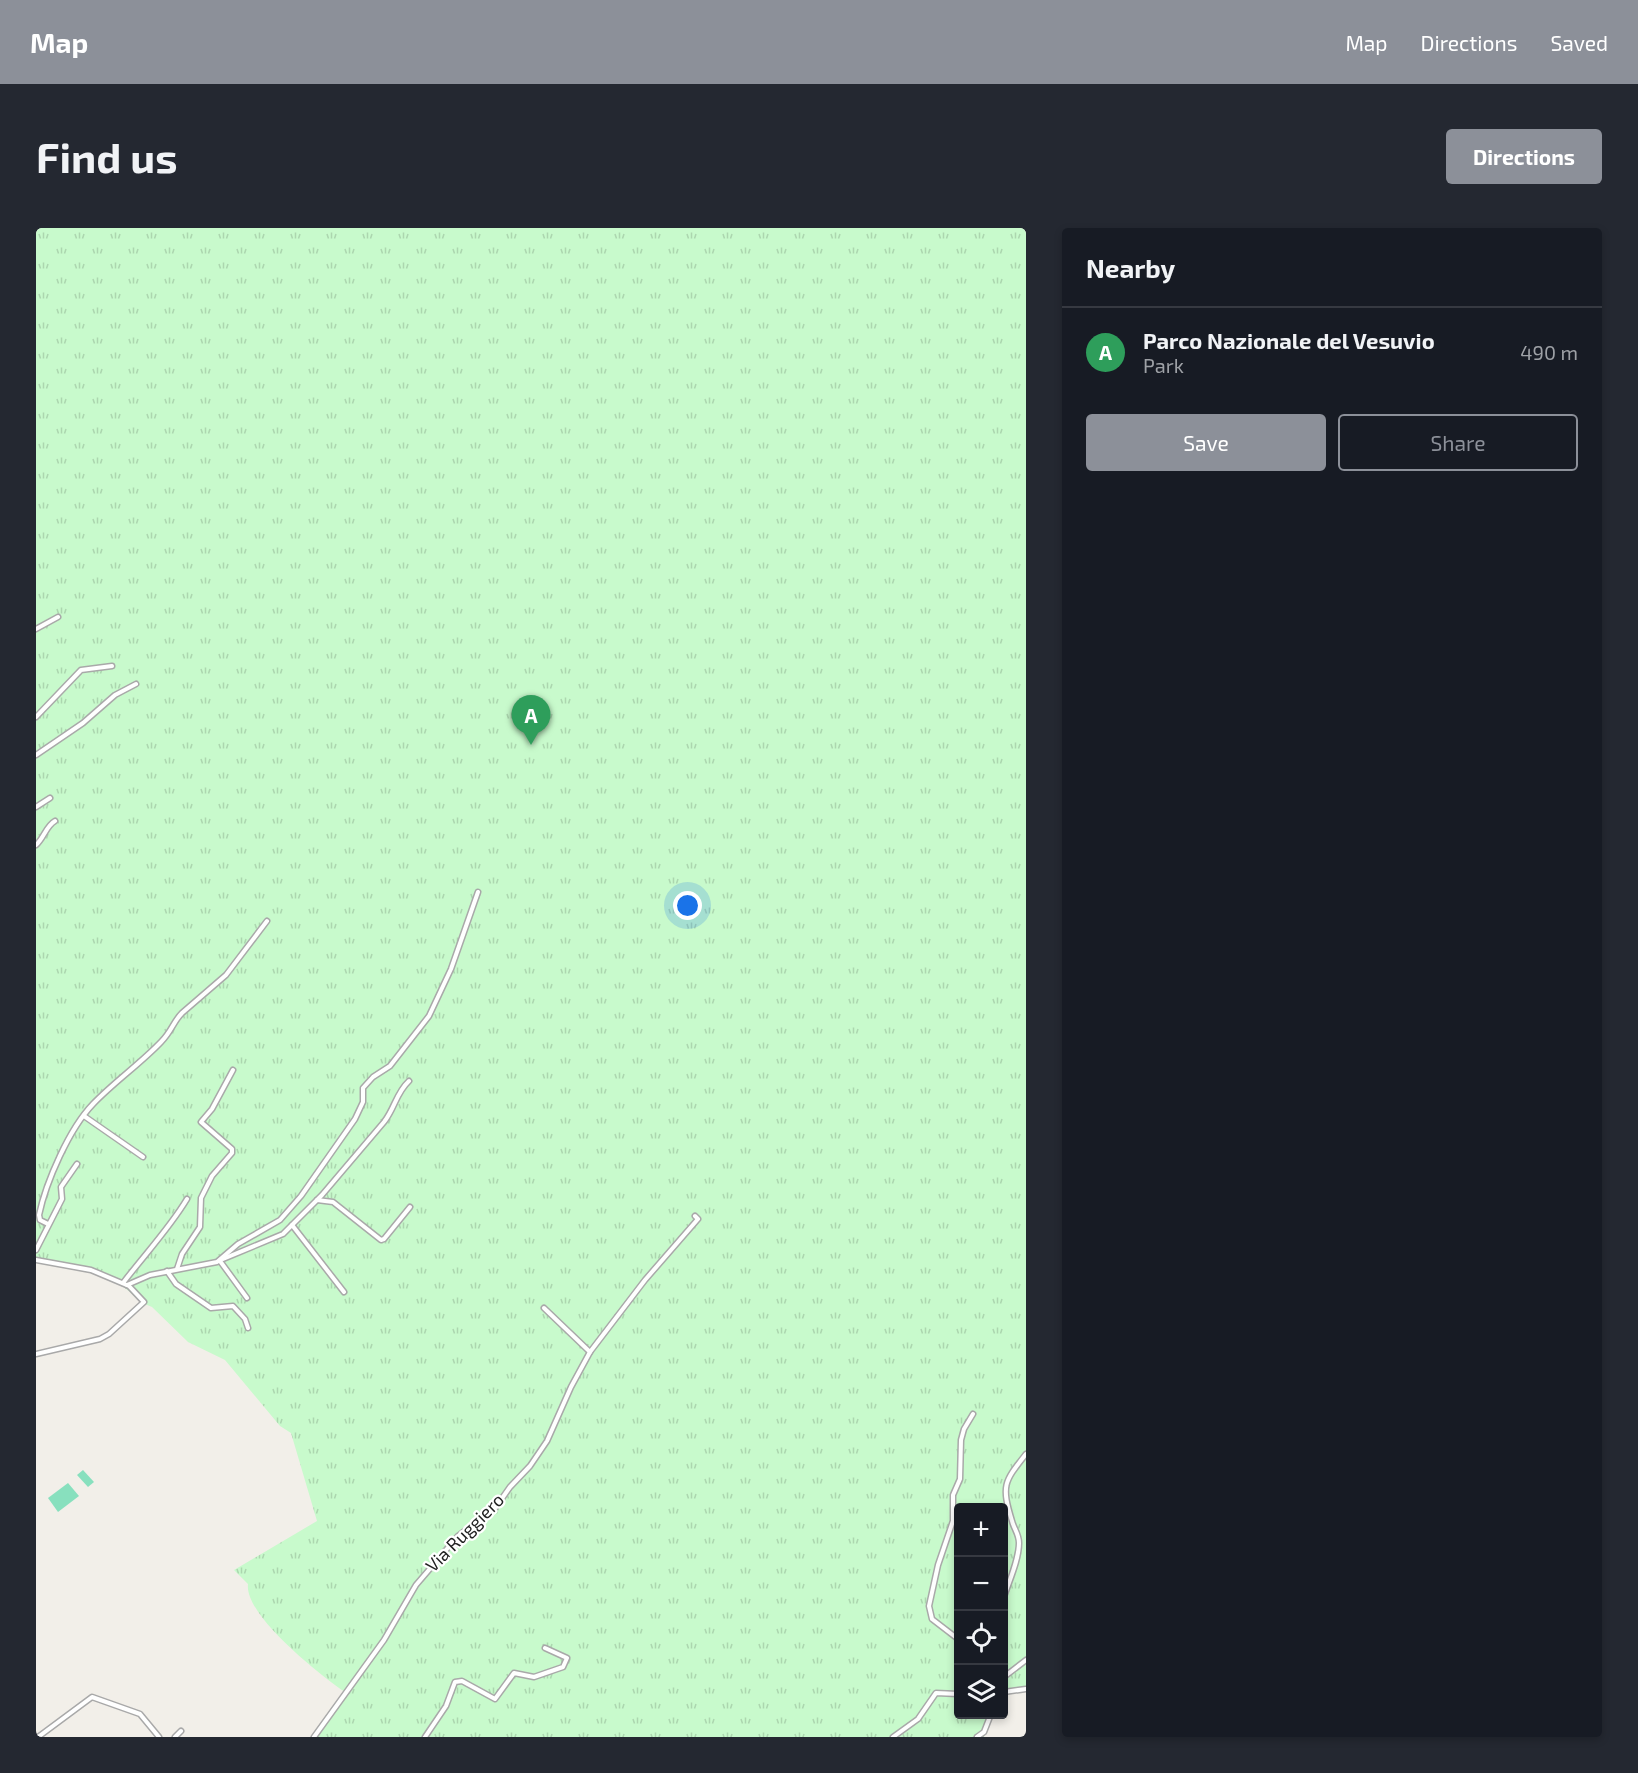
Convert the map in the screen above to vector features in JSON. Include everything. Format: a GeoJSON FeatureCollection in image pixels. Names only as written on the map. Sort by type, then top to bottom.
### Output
{"type":"FeatureCollection","features":[{"type":"Feature","properties":{"kind":"street"},"geometry":{"type":"LineString","coordinates":[[36,629],[58,617]]}},
{"type":"Feature","properties":{"kind":"street"},"geometry":{"type":"LineString","coordinates":[[36,717],[81,670],[112,666]]}},
{"type":"Feature","properties":{"kind":"street"},"geometry":{"type":"LineString","coordinates":[[36,754],[83,723],[110,699],[136,684]]}},
{"type":"Feature","properties":{"kind":"street"},"geometry":{"type":"LineString","coordinates":[[36,807],[50,798]]}},
{"type":"Feature","properties":{"kind":"street"},"geometry":{"type":"LineString","coordinates":[[37,842],[44,838],[50,824],[55,820]]}},
{"type":"Feature","properties":{"kind":"street"},"geometry":{"type":"LineString","coordinates":[[220,1260],[238,1244],[280,1220],[294,1204],[354,1119],[363,1102],[363,1088],[373,1077],[390,1066],[424,1023],[451,969],[477,892]]}},
{"type":"Feature","properties":{"kind":"street"},"geometry":{"type":"LineString","coordinates":[[48,1224],[40,1219],[42,1203],[59,1155],[84,1116],[113,1084],[160,1044],[174,1028],[176,1020],[182,1013],[226,975],[267,921]]}},
{"type":"Feature","properties":{"kind":"street"},"geometry":{"type":"LineString","coordinates":[[177,1269],[182,1254],[200,1227],[201,1198],[212,1176],[232,1153],[232,1149],[201,1122],[212,1109],[233,1070]]}},
{"type":"Feature","properties":{"kind":"street"},"geometry":{"type":"LineString","coordinates":[[125,1284],[167,1271],[220,1260],[273,1239],[292,1225],[317,1200],[384,1122],[394,1109],[398,1093],[409,1081]]}},
{"type":"Feature","properties":{"kind":"street"},"geometry":{"type":"LineString","coordinates":[[84,1116],[143,1157]]}},
{"type":"Feature","properties":{"kind":"street"},"geometry":{"type":"LineString","coordinates":[[36,1250],[62,1199],[61,1187],[77,1164]]}},
{"type":"Feature","properties":{"kind":"street"},"geometry":{"type":"LineString","coordinates":[[125,1284],[158,1237],[172,1223],[187,1199]]}},
{"type":"Feature","properties":{"kind":"street"},"geometry":{"type":"LineString","coordinates":[[317,1200],[333,1202],[381,1240],[410,1207]]}},
{"type":"Feature","properties":{"kind":"street","name":"Via Ruggiero"},"geometry":{"type":"LineString","coordinates":[[314,1737],[384,1640],[416,1585],[458,1536],[496,1507],[510,1486],[530,1466],[548,1441],[570,1387],[590,1353],[676,1241],[698,1219],[695,1216]]}},
{"type":"Feature","properties":{"kind":"street"},"geometry":{"type":"LineString","coordinates":[[292,1225],[344,1292]]}},
{"type":"Feature","properties":{"kind":"street"},"geometry":{"type":"LineString","coordinates":[[36,1260],[91,1270],[125,1284],[144,1302],[109,1334],[92,1342],[36,1354]]}},
{"type":"Feature","properties":{"kind":"street"},"geometry":{"type":"LineString","coordinates":[[220,1260],[247,1298]]}},
{"type":"Feature","properties":{"kind":"street"},"geometry":{"type":"LineString","coordinates":[[167,1271],[176,1284],[211,1308],[235,1307],[248,1328]]}},
{"type":"Feature","properties":{"kind":"street"},"geometry":{"type":"LineString","coordinates":[[544,1308],[590,1353]]}},
{"type":"Feature","properties":{"kind":"street"},"geometry":{"type":"LineString","coordinates":[[954,1636],[932,1619],[929,1606],[938,1565],[953,1521],[953,1494],[960,1479],[963,1429],[973,1414]]}},
{"type":"Feature","properties":{"kind":"street"},"geometry":{"type":"LineString","coordinates":[[1008,1583],[1019,1546],[1005,1491],[1005,1481],[1026,1454]]}},
{"type":"Feature","properties":{"kind":"street"},"geometry":{"type":"LineString","coordinates":[[425,1737],[446,1707],[458,1680],[495,1699],[514,1673],[534,1677],[563,1667],[567,1658],[545,1648]]}},
{"type":"Feature","properties":{"kind":"street"},"geometry":{"type":"LineString","coordinates":[[1008,1674],[1026,1660]]}},
{"type":"Feature","properties":{"kind":"street"},"geometry":{"type":"LineString","coordinates":[[1008,1691],[1026,1689]]}},
{"type":"Feature","properties":{"kind":"street"},"geometry":{"type":"LineString","coordinates":[[893,1737],[918,1719],[936,1693],[954,1694]]}},
{"type":"Feature","properties":{"kind":"street"},"geometry":{"type":"LineString","coordinates":[[38,1737],[92,1698],[138,1712],[159,1737]]}},
{"type":"Feature","properties":{"kind":"street"},"geometry":{"type":"LineString","coordinates":[[977,1737],[988,1726],[990,1719]]}},
{"type":"Feature","properties":{"kind":"street"},"geometry":{"type":"LineString","coordinates":[[175,1737],[181,1731]]}},
{"type":"Feature","properties":{"kind":"green space"},"geometry":{"type":"Polygon","coordinates":[[[36,228],[1026,228],[1026,1690],[1008,1692],[1008,1503],[954,1503],[954,1719],[991,1719],[984,1737],[313,1737],[345,1692],[302,1659],[270,1627],[250,1597],[248,1584],[234,1570],[317,1521],[291,1433],[280,1426],[225,1360],[188,1342],[152,1307],[140,1302],[118,1283],[88,1272],[36,1261],[36,228]]]}},
{"type":"Feature","properties":{"kind":"green space"},"geometry":{"type":"Polygon","coordinates":[[[83,1470],[94,1482],[88,1487],[77,1475],[83,1470]]]}},
{"type":"Feature","properties":{"kind":"green space"},"geometry":{"type":"Polygon","coordinates":[[[68,1483],[79,1496],[58,1512],[48,1498],[68,1483]]]}},
{"type":"Feature","properties":{"kind":"place","name":"Parco Nazionale del Vesuvio"},"geometry":{"type":"Point","coordinates":[531,745]}}]}
